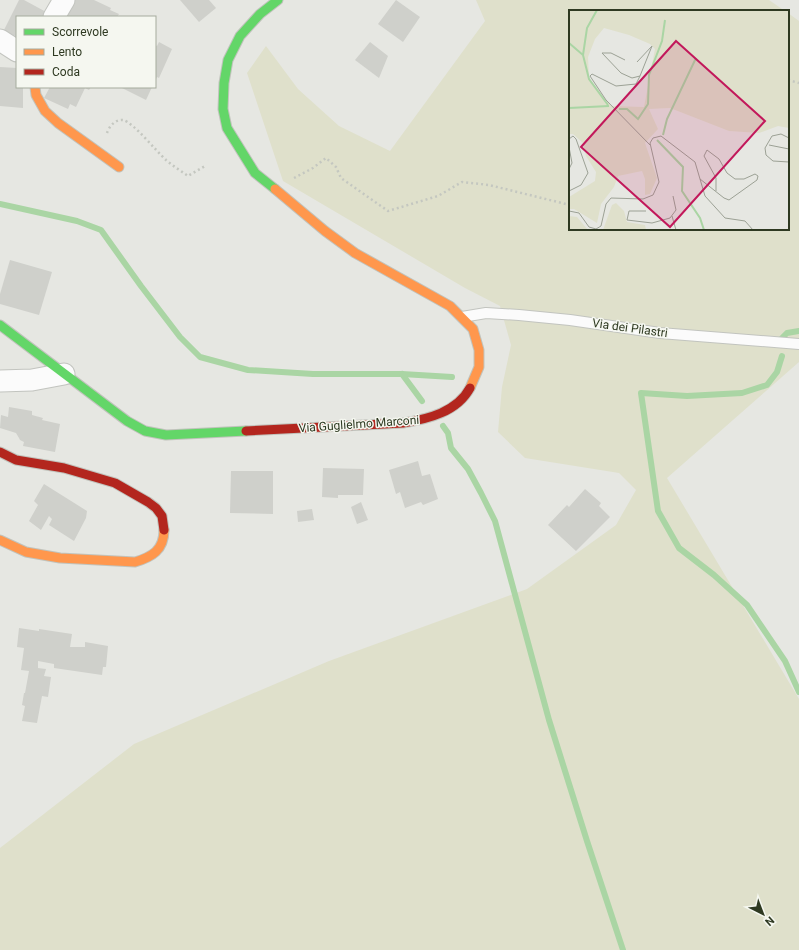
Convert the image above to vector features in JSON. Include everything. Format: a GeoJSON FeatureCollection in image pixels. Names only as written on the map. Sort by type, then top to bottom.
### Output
{"type":"FeatureCollection","features":[{"type":"Feature","properties":{"kind":"street"},"geometry":{"type":"LineString","coordinates":[[55,16],[64,0]]}},
{"type":"Feature","properties":{"kind":"street"},"geometry":{"type":"LineString","coordinates":[[276,190],[255,173],[227,128],[223,109],[224,83],[228,60],[240,36],[260,14],[278,0]]}},
{"type":"Feature","properties":{"kind":"street"},"geometry":{"type":"LineString","coordinates":[[0,40],[16,50]]}},
{"type":"Feature","properties":{"kind":"street"},"geometry":{"type":"LineString","coordinates":[[36,88],[36,94],[45,111],[58,123],[119,167]]}},
{"type":"Feature","properties":{"kind":"street","name":"Via Guglielmo Marconi"},"geometry":{"type":"LineString","coordinates":[[0,325],[127,421],[145,431],[166,435],[403,423],[425,419],[452,408],[466,395],[479,367],[479,350],[473,329],[450,306],[355,253],[325,231],[276,190]]}},
{"type":"Feature","properties":{"kind":"street"},"geometry":{"type":"LineString","coordinates":[[0,381],[32,380],[64,374]]}},
{"type":"Feature","properties":{"kind":"street"},"geometry":{"type":"LineString","coordinates":[[0,452],[16,460],[64,468],[115,483],[156,508],[162,516],[164,536],[160,546],[154,554],[135,562],[60,558],[26,552],[0,540]]}},
{"type":"Feature","properties":{"kind":"lane","name":"Via dei Pilastri"},"geometry":{"type":"LineString","coordinates":[[462,317],[486,313],[519,315],[570,320],[660,333],[799,344]]}},
{"type":"Feature","properties":{"kind":"path"},"geometry":{"type":"LineString","coordinates":[[789,80],[799,83]]}},
{"type":"Feature","properties":{"kind":"path"},"geometry":{"type":"LineString","coordinates":[[107,137],[111,126],[120,120],[124,121],[137,130],[166,160],[188,176],[205,166]]}},
{"type":"Feature","properties":{"kind":"path"},"geometry":{"type":"LineString","coordinates":[[276,190],[313,168],[326,158],[336,167],[341,178],[388,211],[438,196],[462,182],[495,187],[569,205]]}},
{"type":"Feature","properties":{"kind":"green space"},"geometry":{"type":"Polygon","coordinates":[[[476,0],[769,0],[784,10],[569,10],[569,230],[789,230],[789,14],[799,21],[799,362],[667,478],[799,699],[799,950],[0,950],[0,848],[134,744],[329,661],[527,589],[616,525],[636,490],[619,473],[525,458],[498,432],[502,387],[511,345],[500,306],[465,288],[283,181],[247,73],[266,46],[298,89],[339,126],[390,151],[485,21],[476,0]]]}},
{"type":"Feature","properties":{"kind":"building"},"geometry":{"type":"Polygon","coordinates":[[[19,0],[24,0],[48,13],[46,16],[16,16],[16,36],[4,30],[19,0]]]}},
{"type":"Feature","properties":{"kind":"building"},"geometry":{"type":"Polygon","coordinates":[[[73,0],[94,0],[111,8],[110,10],[119,14],[118,16],[65,16],[73,0]]]}},
{"type":"Feature","properties":{"kind":"building"},"geometry":{"type":"Polygon","coordinates":[[[180,0],[209,0],[216,8],[199,22],[180,0]]]}},
{"type":"Feature","properties":{"kind":"building"},"geometry":{"type":"Polygon","coordinates":[[[396,0],[420,17],[403,42],[378,24],[396,0]]]}},
{"type":"Feature","properties":{"kind":"building"},"geometry":{"type":"Polygon","coordinates":[[[159,42],[172,49],[159,78],[157,77],[156,79],[156,46],[159,42]]]}},
{"type":"Feature","properties":{"kind":"building"},"geometry":{"type":"Polygon","coordinates":[[[370,42],[388,56],[379,78],[355,60],[370,42]]]}},
{"type":"Feature","properties":{"kind":"building"},"geometry":{"type":"Polygon","coordinates":[[[0,67],[16,68],[16,88],[23,88],[23,108],[0,106],[0,67]]]}},
{"type":"Feature","properties":{"kind":"building"},"geometry":{"type":"Polygon","coordinates":[[[49,88],[85,88],[76,107],[70,104],[68,109],[44,98],[49,88]]]}},
{"type":"Feature","properties":{"kind":"building"},"geometry":{"type":"Polygon","coordinates":[[[122,88],[152,88],[146,100],[122,88]]]}},
{"type":"Feature","properties":{"kind":"building"},"geometry":{"type":"Polygon","coordinates":[[[10,260],[52,272],[39,315],[0,304],[0,294],[10,260]]]}},
{"type":"Feature","properties":{"kind":"building"},"geometry":{"type":"Polygon","coordinates":[[[9,407],[32,411],[32,415],[43,418],[42,420],[60,424],[55,452],[23,446],[24,442],[20,440],[16,433],[0,428],[1,415],[8,417],[9,407]]]}},
{"type":"Feature","properties":{"kind":"building"},"geometry":{"type":"Polygon","coordinates":[[[418,461],[422,476],[430,474],[438,499],[423,505],[421,502],[405,508],[400,492],[396,494],[389,470],[418,461]]]}},
{"type":"Feature","properties":{"kind":"building"},"geometry":{"type":"Polygon","coordinates":[[[323,468],[364,469],[363,495],[338,495],[338,498],[322,497],[323,468]]]}},
{"type":"Feature","properties":{"kind":"building"},"geometry":{"type":"Polygon","coordinates":[[[231,471],[273,471],[273,514],[230,513],[231,471]]]}},
{"type":"Feature","properties":{"kind":"building"},"geometry":{"type":"Polygon","coordinates":[[[44,484],[87,511],[86,518],[74,541],[49,525],[52,519],[49,516],[41,530],[29,521],[38,505],[34,501],[44,484]]]}},
{"type":"Feature","properties":{"kind":"building"},"geometry":{"type":"Polygon","coordinates":[[[585,489],[601,503],[599,506],[610,517],[576,551],[548,525],[567,505],[569,507],[585,489]]]}},
{"type":"Feature","properties":{"kind":"building"},"geometry":{"type":"Polygon","coordinates":[[[361,502],[368,520],[357,524],[351,507],[361,502]]]}},
{"type":"Feature","properties":{"kind":"building"},"geometry":{"type":"Polygon","coordinates":[[[312,509],[314,520],[298,522],[297,511],[312,509]]]}},
{"type":"Feature","properties":{"kind":"building"},"geometry":{"type":"Polygon","coordinates":[[[19,628],[39,631],[39,629],[72,634],[70,647],[85,647],[85,642],[108,646],[106,667],[103,667],[102,675],[54,668],[54,664],[38,661],[38,668],[46,669],[44,676],[51,677],[48,697],[42,696],[37,723],[22,721],[25,706],[22,705],[29,671],[21,670],[24,648],[17,647],[19,628]]]}},
{"type":"Feature","properties":{"kind":"waterway"},"geometry":{"type":"LineString","coordinates":[[0,204],[77,221],[101,230],[180,337],[200,357],[248,370],[313,374],[402,374],[452,377]]}},
{"type":"Feature","properties":{"kind":"waterway"},"geometry":{"type":"LineString","coordinates":[[782,338],[787,333],[799,331]]}},
{"type":"Feature","properties":{"kind":"waterway"},"geometry":{"type":"LineString","coordinates":[[782,356],[777,372],[767,385],[742,393],[687,396],[641,393],[658,511],[679,548],[714,575],[747,605],[785,661],[799,692]]}},
{"type":"Feature","properties":{"kind":"waterway"},"geometry":{"type":"LineString","coordinates":[[402,374],[422,401]]}},
{"type":"Feature","properties":{"kind":"waterway"},"geometry":{"type":"LineString","coordinates":[[443,426],[448,433],[451,448],[468,469],[495,521],[549,720],[623,950]]}},
{"type":"Feature","properties":{"kind":"traffic: fast"},"geometry":{"type":"LineString","coordinates":[[275,189],[255,173],[227,128],[223,109],[224,83],[228,60],[240,36],[260,14],[278,0]]}},
{"type":"Feature","properties":{"kind":"traffic: fast"},"geometry":{"type":"LineString","coordinates":[[0,325],[127,421],[145,431],[166,435],[246,431]]}},
{"type":"Feature","properties":{"kind":"traffic: slow"},"geometry":{"type":"LineString","coordinates":[[35,88],[36,95],[45,111],[58,123],[119,167]]}},
{"type":"Feature","properties":{"kind":"traffic: slow"},"geometry":{"type":"LineString","coordinates":[[275,189],[325,231],[355,253],[450,306],[473,329],[479,350],[479,367],[470,388]]}},
{"type":"Feature","properties":{"kind":"traffic: slow"},"geometry":{"type":"LineString","coordinates":[[0,540],[26,552],[60,558],[135,562],[147,558],[156,552],[162,543],[164,530]]}},
{"type":"Feature","properties":{"kind":"traffic: jam"},"geometry":{"type":"LineString","coordinates":[[246,431],[403,423],[422,419],[450,409],[458,403],[470,388]]}},
{"type":"Feature","properties":{"kind":"traffic: jam"},"geometry":{"type":"LineString","coordinates":[[0,452],[16,460],[64,468],[115,483],[156,508],[162,516],[164,530]]}}]}
